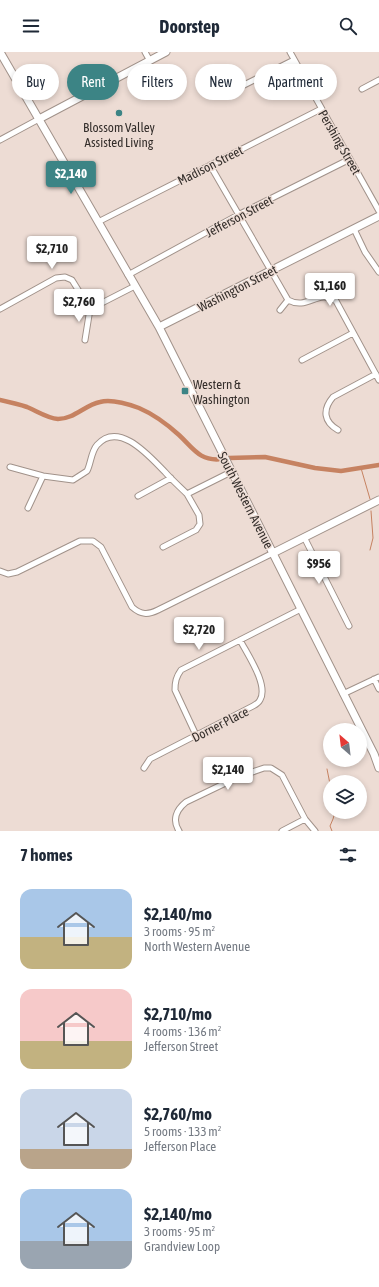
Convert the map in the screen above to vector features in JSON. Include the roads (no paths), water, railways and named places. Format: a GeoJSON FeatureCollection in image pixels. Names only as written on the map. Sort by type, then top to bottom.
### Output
{"type":"FeatureCollection","features":[{"type":"Feature","properties":{"kind":"main road","name":"South Western Avenue"},"geometry":{"type":"LineString","coordinates":[[0,52],[159,327],[343,694],[378,760],[379,768]]}},
{"type":"Feature","properties":{"kind":"main road"},"geometry":{"type":"LineString","coordinates":[[39,119],[166,52]]}},
{"type":"Feature","properties":{"kind":"main road","name":"Washington Street"},"geometry":{"type":"LineString","coordinates":[[159,327],[379,216]]}},
{"type":"Feature","properties":{"kind":"main road"},"geometry":{"type":"LineString","coordinates":[[273,553],[379,500]]}},
{"type":"Feature","properties":{"kind":"street"},"geometry":{"type":"LineString","coordinates":[[145,52],[150,61]]}},
{"type":"Feature","properties":{"kind":"street","name":"Pershing Street"},"geometry":{"type":"LineString","coordinates":[[290,52],[379,211]]}},
{"type":"Feature","properties":{"kind":"street"},"geometry":{"type":"LineString","coordinates":[[246,84],[294,60]]}},
{"type":"Feature","properties":{"kind":"street"},"geometry":{"type":"LineString","coordinates":[[362,89],[379,80]]}},
{"type":"Feature","properties":{"kind":"street","name":"Madison Street"},"geometry":{"type":"LineString","coordinates":[[98,222],[322,109]]}},
{"type":"Feature","properties":{"kind":"street"},"geometry":{"type":"LineString","coordinates":[[0,140],[39,119]]}},
{"type":"Feature","properties":{"kind":"street","name":"Jefferson Street"},"geometry":{"type":"LineString","coordinates":[[128,275],[238,215],[350,159]]}},
{"type":"Feature","properties":{"kind":"street"},"geometry":{"type":"LineString","coordinates":[[210,165],[288,300],[304,303],[322,297],[333,299],[340,306],[379,380]]}},
{"type":"Feature","properties":{"kind":"street"},"geometry":{"type":"LineString","coordinates":[[354,229],[365,252],[379,272]]}},
{"type":"Feature","properties":{"kind":"street"},"geometry":{"type":"LineString","coordinates":[[0,309],[56,278],[65,277],[72,280],[90,309],[85,340]]}},
{"type":"Feature","properties":{"kind":"street"},"geometry":{"type":"LineString","coordinates":[[90,309],[135,286]]}},
{"type":"Feature","properties":{"kind":"street"},"geometry":{"type":"LineString","coordinates":[[280,310],[288,300]]}},
{"type":"Feature","properties":{"kind":"street"},"geometry":{"type":"LineString","coordinates":[[302,360],[353,333]]}},
{"type":"Feature","properties":{"kind":"street"},"geometry":{"type":"LineString","coordinates":[[338,430],[331,426],[327,418],[326,411],[329,402],[333,398],[376,374]]}},
{"type":"Feature","properties":{"kind":"street"},"geometry":{"type":"LineString","coordinates":[[10,467],[43,476],[69,480],[78,478],[87,471],[96,446],[106,438],[117,437],[136,444],[187,494],[198,515],[200,524],[196,530],[163,547]]}},
{"type":"Feature","properties":{"kind":"street"},"geometry":{"type":"LineString","coordinates":[[187,494],[231,472]]}},
{"type":"Feature","properties":{"kind":"street"},"geometry":{"type":"LineString","coordinates":[[28,508],[43,476]]}},
{"type":"Feature","properties":{"kind":"street"},"geometry":{"type":"LineString","coordinates":[[138,496],[171,478]]}},
{"type":"Feature","properties":{"kind":"street"},"geometry":{"type":"LineString","coordinates":[[304,537],[349,626]]}},
{"type":"Feature","properties":{"kind":"street"},"geometry":{"type":"LineString","coordinates":[[0,571],[8,574],[17,572],[80,540],[94,541],[101,548],[132,607],[141,613],[146,614],[165,607],[273,553]]}},
{"type":"Feature","properties":{"kind":"street"},"geometry":{"type":"LineString","coordinates":[[196,735],[175,690],[176,676],[180,670],[301,609]]}},
{"type":"Feature","properties":{"kind":"street","name":"Dorner Place"},"geometry":{"type":"LineString","coordinates":[[144,768],[150,759],[260,701],[263,690],[262,682],[240,640]]}},
{"type":"Feature","properties":{"kind":"street"},"geometry":{"type":"LineString","coordinates":[[343,694],[376,678],[379,689]]}},
{"type":"Feature","properties":{"kind":"street"},"geometry":{"type":"LineString","coordinates":[[179,831],[175,821],[175,816],[181,806],[238,777],[264,768],[271,768],[282,775],[305,819],[315,831]]}},
{"type":"Feature","properties":{"kind":"street"},"geometry":{"type":"LineString","coordinates":[[282,831],[305,819]]}},
{"type":"Feature","properties":{"kind":"waterway"},"geometry":{"type":"LineString","coordinates":[[0,400],[27,407],[46,416],[58,419],[69,417],[89,406],[104,401],[125,404],[150,413],[175,431],[202,456],[222,459]]}},
{"type":"Feature","properties":{"kind":"waterway"},"geometry":{"type":"LineString","coordinates":[[229,458],[265,457],[315,468],[341,471],[379,465]]}},
{"type":"Feature","properties":{"kind":"waterway"},"geometry":{"type":"LineString","coordinates":[[361,468],[370,499]]}},
{"type":"Feature","properties":{"kind":"waterway"},"geometry":{"type":"LineString","coordinates":[[370,550],[373,538],[371,511]]}},
{"type":"Feature","properties":{"kind":"waterway"},"geometry":{"type":"LineString","coordinates":[[327,769],[328,775]]}},
{"type":"Feature","properties":{"kind":"waterway"},"geometry":{"type":"LineString","coordinates":[[332,831],[330,826],[333,819]]}},
{"type":"Feature","properties":{"kind":"place","name":"Blossom Valley Assisted Living"},"geometry":{"type":"Point","coordinates":[119,113]}},
{"type":"Feature","properties":{"kind":"place","name":"Western & Washington"},"geometry":{"type":"Point","coordinates":[185,391]}}]}
